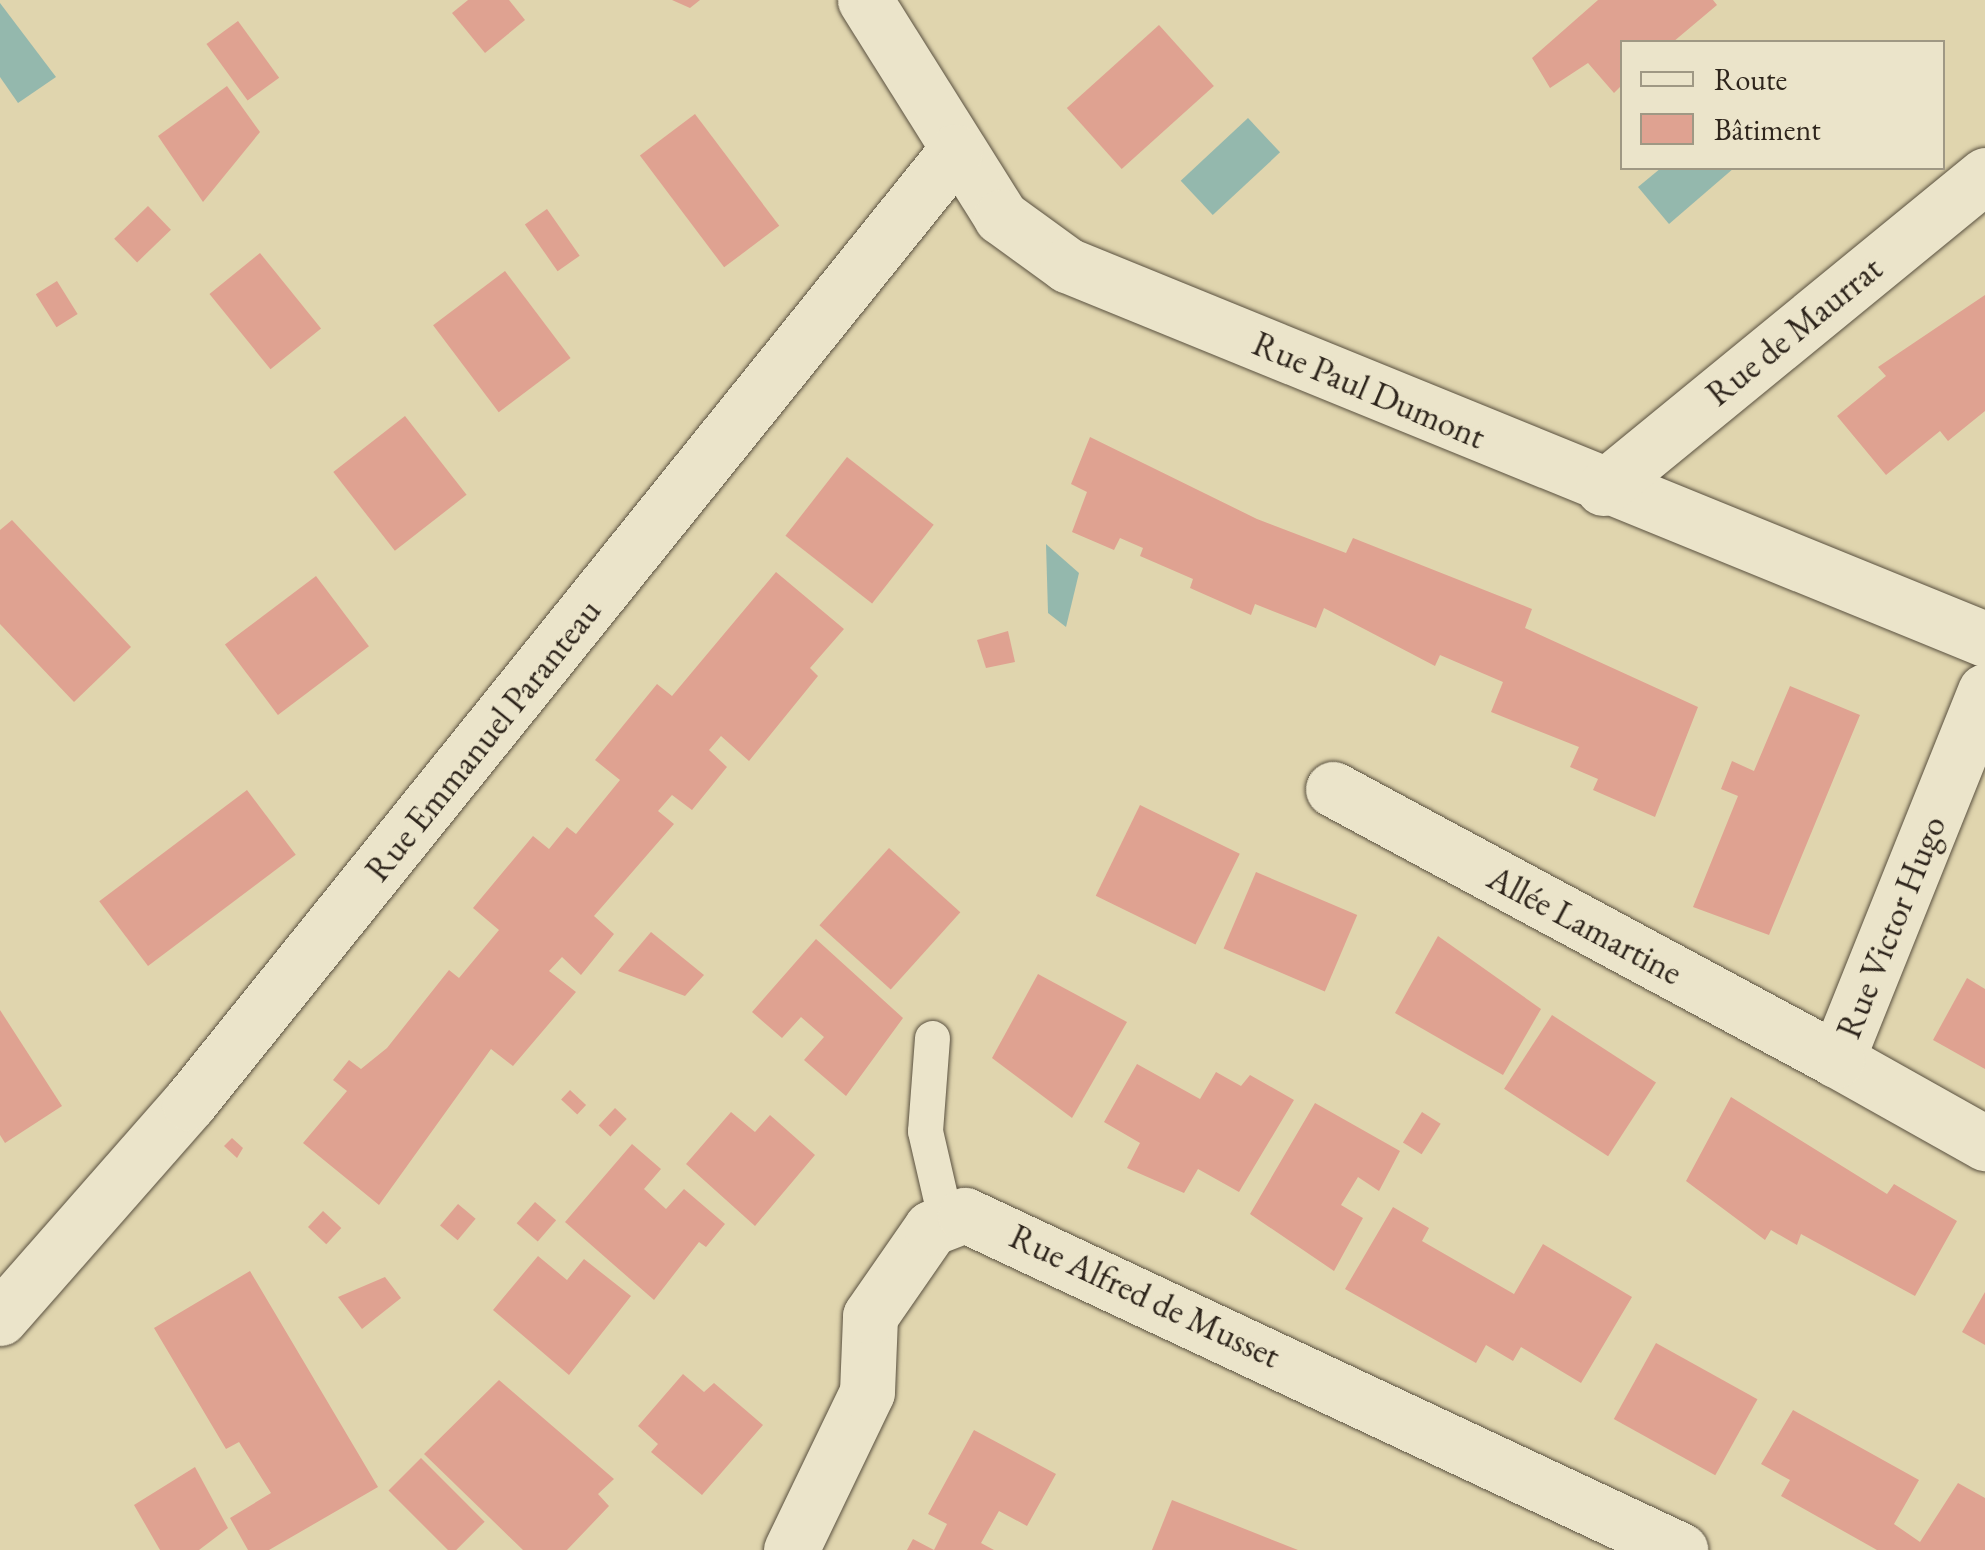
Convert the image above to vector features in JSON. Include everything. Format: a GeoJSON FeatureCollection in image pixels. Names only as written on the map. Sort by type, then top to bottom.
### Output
{"type":"FeatureCollection","features":[{"type":"Feature","properties":{"kind":"street","name":"Rue Paul Dumont"},"geometry":{"type":"LineString","coordinates":[[865,0],[955,152],[1001,218],[1066,264],[1603,488],[1985,639]]}},
{"type":"Feature","properties":{"kind":"street","name":"Rue Emmanuel Paranteau"},"geometry":{"type":"LineString","coordinates":[[0,1318],[190,1103],[955,152]]}},
{"type":"Feature","properties":{"kind":"street","name":"Rue de Maurrat"},"geometry":{"type":"LineString","coordinates":[[1603,488],[1985,175]]}},
{"type":"Feature","properties":{"kind":"street","name":"Rue Victor Hugo"},"geometry":{"type":"LineString","coordinates":[[1985,692],[1837,1060],[1985,1143]]}},
{"type":"Feature","properties":{"kind":"street","name":"Allée Lamartine"},"geometry":{"type":"LineString","coordinates":[[1333,790],[1837,1060]]}},
{"type":"Feature","properties":{"kind":"street","name":"Rue Alfred de Musset"},"geometry":{"type":"LineString","coordinates":[[946,1222],[965,1215],[1047,1247],[1680,1550]]}},
{"type":"Feature","properties":{"kind":"street"},"geometry":{"type":"LineString","coordinates":[[791,1550],[867,1392],[870,1316],[932,1228],[946,1222]]}},
{"type":"Feature","properties":{"kind":"lane"},"geometry":{"type":"LineString","coordinates":[[932,1038],[924,1131],[946,1222]]}},
{"type":"Feature","properties":{"kind":"water"},"geometry":{"type":"Polygon","coordinates":[[[0,3],[56,77],[18,103],[0,77],[0,3]]]}},
{"type":"Feature","properties":{"kind":"water"},"geometry":{"type":"Polygon","coordinates":[[[1248,118],[1280,152],[1213,215],[1181,181],[1248,118]]]}},
{"type":"Feature","properties":{"kind":"water"},"geometry":{"type":"Polygon","coordinates":[[[1659,170],[1732,170],[1669,224],[1638,187],[1659,170]]]}},
{"type":"Feature","properties":{"kind":"water"},"geometry":{"type":"Polygon","coordinates":[[[1046,544],[1079,573],[1066,627],[1048,613],[1046,544]]]}},
{"type":"Feature","properties":{"kind":"building"},"geometry":{"type":"Polygon","coordinates":[[[468,0],[509,0],[525,20],[485,53],[452,13],[468,0]]]}},
{"type":"Feature","properties":{"kind":"building"},"geometry":{"type":"Polygon","coordinates":[[[672,0],[700,0],[690,8],[672,0]]]}},
{"type":"Feature","properties":{"kind":"building"},"geometry":{"type":"Polygon","coordinates":[[[1598,0],[1713,0],[1717,5],[1675,40],[1620,40],[1620,87],[1614,93],[1588,63],[1550,88],[1532,58],[1598,0]]]}},
{"type":"Feature","properties":{"kind":"building"},"geometry":{"type":"Polygon","coordinates":[[[238,21],[279,78],[248,101],[206,44],[238,21]]]}},
{"type":"Feature","properties":{"kind":"building"},"geometry":{"type":"Polygon","coordinates":[[[1159,25],[1214,86],[1122,169],[1067,108],[1159,25]]]}},
{"type":"Feature","properties":{"kind":"building"},"geometry":{"type":"Polygon","coordinates":[[[227,86],[260,132],[203,202],[158,136],[227,86]]]}},
{"type":"Feature","properties":{"kind":"building"},"geometry":{"type":"Polygon","coordinates":[[[695,114],[779,226],[724,267],[640,156],[695,114]]]}},
{"type":"Feature","properties":{"kind":"building"},"geometry":{"type":"Polygon","coordinates":[[[148,206],[171,230],[137,262],[114,239],[148,206]]]}},
{"type":"Feature","properties":{"kind":"building"},"geometry":{"type":"Polygon","coordinates":[[[547,209],[580,256],[558,271],[525,224],[547,209]]]}},
{"type":"Feature","properties":{"kind":"building"},"geometry":{"type":"Polygon","coordinates":[[[260,253],[321,328],[271,369],[209,294],[260,253]]]}},
{"type":"Feature","properties":{"kind":"building"},"geometry":{"type":"Polygon","coordinates":[[[505,271],[571,358],[499,412],[433,325],[505,271]]]}},
{"type":"Feature","properties":{"kind":"building"},"geometry":{"type":"Polygon","coordinates":[[[57,281],[78,314],[56,327],[36,294],[57,281]]]}},
{"type":"Feature","properties":{"kind":"building"},"geometry":{"type":"Polygon","coordinates":[[[1985,295],[1985,411],[1948,441],[1940,431],[1886,475],[1837,416],[1886,376],[1878,367],[1985,295]]]}},
{"type":"Feature","properties":{"kind":"building"},"geometry":{"type":"Polygon","coordinates":[[[405,416],[467,495],[395,551],[333,472],[405,416]]]}},
{"type":"Feature","properties":{"kind":"building"},"geometry":{"type":"Polygon","coordinates":[[[1090,437],[1257,519],[1346,553],[1353,538],[1532,609],[1525,628],[1698,707],[1655,817],[1593,790],[1598,779],[1570,767],[1579,747],[1491,712],[1503,682],[1440,655],[1435,666],[1324,608],[1316,628],[1255,604],[1251,615],[1190,588],[1193,579],[1140,556],[1143,548],[1120,538],[1114,550],[1072,532],[1087,492],[1071,484],[1090,437]]]}},
{"type":"Feature","properties":{"kind":"building"},"geometry":{"type":"Polygon","coordinates":[[[847,457],[934,525],[872,604],[785,536],[847,457]]]}},
{"type":"Feature","properties":{"kind":"building"},"geometry":{"type":"Polygon","coordinates":[[[12,520],[131,647],[74,702],[0,624],[0,530],[12,520]]]}},
{"type":"Feature","properties":{"kind":"building"},"geometry":{"type":"Polygon","coordinates":[[[776,572],[844,629],[810,668],[818,676],[749,761],[721,736],[709,750],[727,767],[692,810],[672,795],[658,811],[674,824],[594,916],[614,934],[581,975],[562,957],[549,971],[576,992],[513,1066],[491,1049],[379,1205],[303,1143],[347,1091],[333,1080],[349,1060],[361,1069],[387,1048],[449,970],[459,978],[499,930],[473,908],[533,836],[549,849],[567,827],[576,834],[620,780],[595,760],[657,684],[672,696],[776,572]]]}},
{"type":"Feature","properties":{"kind":"building"},"geometry":{"type":"Polygon","coordinates":[[[316,576],[369,646],[278,715],[225,645],[316,576]]]}},
{"type":"Feature","properties":{"kind":"building"},"geometry":{"type":"Polygon","coordinates":[[[1008,631],[1015,662],[986,668],[977,640],[1008,631]]]}},
{"type":"Feature","properties":{"kind":"building"},"geometry":{"type":"Polygon","coordinates":[[[1790,686],[1860,715],[1769,935],[1693,907],[1738,796],[1721,789],[1732,761],[1754,771],[1790,686]]]}},
{"type":"Feature","properties":{"kind":"building"},"geometry":{"type":"Polygon","coordinates":[[[247,790],[296,855],[148,966],[99,901],[247,790]]]}},
{"type":"Feature","properties":{"kind":"building"},"geometry":{"type":"Polygon","coordinates":[[[1140,805],[1240,854],[1195,944],[1096,896],[1140,805]]]}},
{"type":"Feature","properties":{"kind":"building"},"geometry":{"type":"Polygon","coordinates":[[[889,848],[960,912],[891,990],[819,925],[889,848]]]}},
{"type":"Feature","properties":{"kind":"building"},"geometry":{"type":"Polygon","coordinates":[[[1256,872],[1357,915],[1325,991],[1224,948],[1256,872]]]}},
{"type":"Feature","properties":{"kind":"building"},"geometry":{"type":"Polygon","coordinates":[[[651,932],[704,975],[685,996],[618,971],[651,932]]]}},
{"type":"Feature","properties":{"kind":"building"},"geometry":{"type":"Polygon","coordinates":[[[1438,936],[1541,1009],[1503,1075],[1395,1013],[1438,936]]]}},
{"type":"Feature","properties":{"kind":"building"},"geometry":{"type":"Polygon","coordinates":[[[816,939],[903,1018],[846,1096],[804,1060],[824,1037],[801,1017],[782,1038],[752,1012],[816,939]]]}},
{"type":"Feature","properties":{"kind":"building"},"geometry":{"type":"Polygon","coordinates":[[[1038,974],[1127,1022],[1072,1118],[992,1058],[1038,974]]]}},
{"type":"Feature","properties":{"kind":"building"},"geometry":{"type":"Polygon","coordinates":[[[1967,978],[1985,989],[1985,1069],[1933,1040],[1967,978]]]}},
{"type":"Feature","properties":{"kind":"building"},"geometry":{"type":"Polygon","coordinates":[[[0,1010],[62,1106],[5,1143],[0,1135],[0,1010]]]}},
{"type":"Feature","properties":{"kind":"building"},"geometry":{"type":"Polygon","coordinates":[[[1552,1015],[1656,1083],[1608,1156],[1504,1089],[1552,1015]]]}},
{"type":"Feature","properties":{"kind":"building"},"geometry":{"type":"Polygon","coordinates":[[[1137,1064],[1200,1099],[1216,1072],[1241,1086],[1250,1075],[1294,1100],[1239,1192],[1198,1169],[1184,1193],[1127,1168],[1140,1143],[1104,1122],[1137,1064]]]}},
{"type":"Feature","properties":{"kind":"building"},"geometry":{"type":"Polygon","coordinates":[[[570,1090],[586,1105],[577,1115],[561,1100],[570,1090]]]}},
{"type":"Feature","properties":{"kind":"building"},"geometry":{"type":"Polygon","coordinates":[[[1731,1097],[1887,1194],[1894,1184],[1957,1221],[1915,1296],[1801,1234],[1797,1245],[1771,1230],[1765,1240],[1686,1181],[1731,1097]]]}},
{"type":"Feature","properties":{"kind":"building"},"geometry":{"type":"Polygon","coordinates":[[[1315,1103],[1400,1151],[1379,1191],[1358,1177],[1341,1205],[1363,1218],[1334,1271],[1250,1214],[1315,1103]]]}},
{"type":"Feature","properties":{"kind":"building"},"geometry":{"type":"Polygon","coordinates":[[[615,1108],[627,1119],[610,1136],[599,1126],[615,1108]]]}},
{"type":"Feature","properties":{"kind":"building"},"geometry":{"type":"Polygon","coordinates":[[[731,1112],[755,1132],[770,1115],[815,1155],[755,1226],[686,1164],[731,1112]]]}},
{"type":"Feature","properties":{"kind":"building"},"geometry":{"type":"Polygon","coordinates":[[[1422,1112],[1441,1124],[1422,1154],[1403,1143],[1422,1112]]]}},
{"type":"Feature","properties":{"kind":"building"},"geometry":{"type":"Polygon","coordinates":[[[232,1138],[243,1148],[237,1158],[224,1146],[232,1138]]]}},
{"type":"Feature","properties":{"kind":"building"},"geometry":{"type":"Polygon","coordinates":[[[632,1144],[661,1169],[644,1189],[666,1209],[684,1189],[725,1224],[706,1247],[699,1242],[654,1300],[565,1222],[632,1144]]]}},
{"type":"Feature","properties":{"kind":"building"},"geometry":{"type":"Polygon","coordinates":[[[535,1202],[556,1220],[538,1242],[517,1223],[535,1202]]]}},
{"type":"Feature","properties":{"kind":"building"},"geometry":{"type":"Polygon","coordinates":[[[458,1204],[476,1219],[458,1240],[440,1225],[458,1204]]]}},
{"type":"Feature","properties":{"kind":"building"},"geometry":{"type":"Polygon","coordinates":[[[1393,1207],[1429,1228],[1422,1241],[1514,1294],[1543,1244],[1632,1297],[1581,1383],[1521,1347],[1513,1361],[1486,1345],[1476,1363],[1345,1289],[1393,1207]]]}},
{"type":"Feature","properties":{"kind":"building"},"geometry":{"type":"Polygon","coordinates":[[[323,1211],[341,1228],[326,1244],[308,1227],[323,1211]]]}},
{"type":"Feature","properties":{"kind":"building"},"geometry":{"type":"Polygon","coordinates":[[[538,1256],[567,1280],[584,1259],[631,1296],[569,1375],[493,1310],[538,1256]]]}},
{"type":"Feature","properties":{"kind":"building"},"geometry":{"type":"Polygon","coordinates":[[[250,1271],[378,1487],[269,1550],[248,1550],[230,1518],[271,1493],[239,1442],[226,1449],[154,1328],[250,1271]]]}},
{"type":"Feature","properties":{"kind":"building"},"geometry":{"type":"Polygon","coordinates":[[[385,1277],[401,1298],[362,1329],[338,1297],[385,1277]]]}},
{"type":"Feature","properties":{"kind":"building"},"geometry":{"type":"Polygon","coordinates":[[[1985,1292],[1985,1345],[1962,1332],[1985,1292]]]}},
{"type":"Feature","properties":{"kind":"building"},"geometry":{"type":"Polygon","coordinates":[[[1656,1343],[1757,1399],[1715,1475],[1614,1419],[1656,1343]]]}},
{"type":"Feature","properties":{"kind":"building"},"geometry":{"type":"Polygon","coordinates":[[[683,1374],[704,1392],[714,1383],[763,1425],[702,1495],[651,1452],[658,1444],[638,1426],[683,1374]]]}},
{"type":"Feature","properties":{"kind":"building"},"geometry":{"type":"Polygon","coordinates":[[[499,1380],[614,1479],[598,1494],[609,1506],[567,1550],[523,1550],[424,1454],[499,1380]]]}},
{"type":"Feature","properties":{"kind":"building"},"geometry":{"type":"Polygon","coordinates":[[[1793,1410],[1919,1480],[1894,1524],[1920,1542],[1958,1483],[1985,1498],[1985,1550],[1877,1550],[1781,1496],[1790,1480],[1761,1464],[1793,1410]]]}},
{"type":"Feature","properties":{"kind":"building"},"geometry":{"type":"Polygon","coordinates":[[[974,1430],[1056,1474],[1027,1526],[999,1511],[981,1543],[994,1550],[934,1550],[947,1524],[928,1514],[974,1430]]]}},
{"type":"Feature","properties":{"kind":"building"},"geometry":{"type":"Polygon","coordinates":[[[421,1458],[485,1522],[456,1550],[448,1550],[388,1491],[421,1458]]]}},
{"type":"Feature","properties":{"kind":"building"},"geometry":{"type":"Polygon","coordinates":[[[195,1467],[228,1528],[199,1550],[160,1550],[134,1505],[195,1467]]]}},
{"type":"Feature","properties":{"kind":"building"},"geometry":{"type":"Polygon","coordinates":[[[1172,1500],[1298,1550],[1152,1550],[1172,1500]]]}},
{"type":"Feature","properties":{"kind":"building"},"geometry":{"type":"Polygon","coordinates":[[[913,1539],[934,1550],[907,1550],[913,1539]]]}}]}
